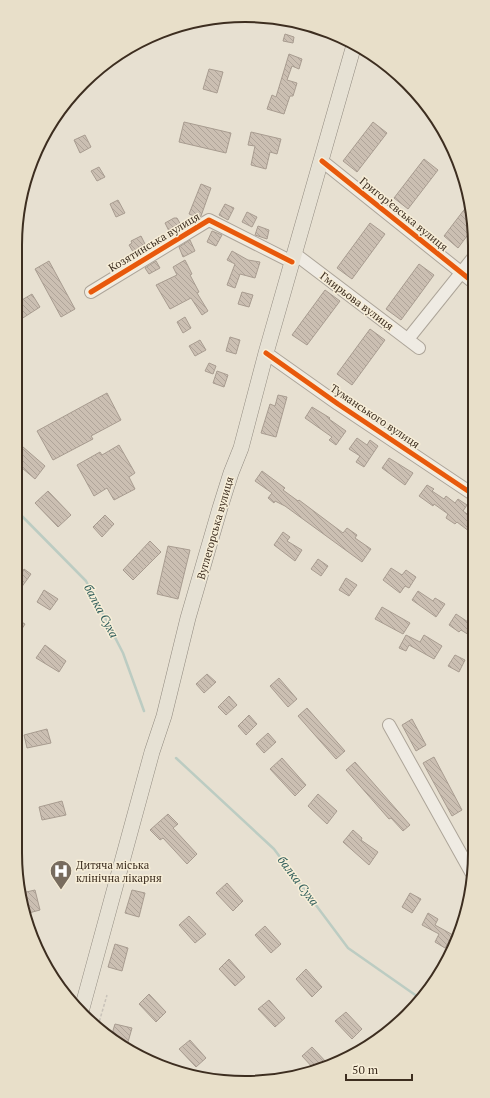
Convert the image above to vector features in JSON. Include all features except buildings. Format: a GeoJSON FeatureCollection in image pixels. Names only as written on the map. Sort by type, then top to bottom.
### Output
{"type":"FeatureCollection","features":[{"type":"Feature","properties":{"kind":"main road","name":"Вуглегорська вулиця"},"geometry":{"type":"LineString","coordinates":[[83,1006],[152,752],[164,716],[188,618],[231,473],[241,448],[266,353],[353,50]]}},
{"type":"Feature","properties":{"kind":"street","name":"Григор’євська вулиця"},"geometry":{"type":"LineString","coordinates":[[322,161],[468,278]]}},
{"type":"Feature","properties":{"kind":"street","name":"Козятинська вулиця"},"geometry":{"type":"LineString","coordinates":[[91,292],[209,220],[293,258]]}},
{"type":"Feature","properties":{"kind":"street","name":"Гмирьова вулиця"},"geometry":{"type":"LineString","coordinates":[[293,258],[419,348]]}},
{"type":"Feature","properties":{"kind":"street"},"geometry":{"type":"LineString","coordinates":[[408,339],[468,265]]}},
{"type":"Feature","properties":{"kind":"street","name":"Туманського вулиця"},"geometry":{"type":"LineString","coordinates":[[266,353],[338,404],[468,491]]}},
{"type":"Feature","properties":{"kind":"street"},"geometry":{"type":"LineString","coordinates":[[389,725],[468,867]]}},
{"type":"Feature","properties":{"kind":"path"},"geometry":{"type":"LineString","coordinates":[[99,1022],[107,995]]}},
{"type":"Feature","properties":{"kind":"waterway","name":"балка Суха"},"geometry":{"type":"LineString","coordinates":[[22,516],[86,581],[123,653],[144,711]]}},
{"type":"Feature","properties":{"kind":"waterway","name":"балка Суха"},"geometry":{"type":"LineString","coordinates":[[176,758],[274,849],[348,948],[416,996]]}},
{"type":"Feature","properties":{"kind":"cycle path"},"geometry":{"type":"LineString","coordinates":[[322,161],[468,278]]}},
{"type":"Feature","properties":{"kind":"cycle path"},"geometry":{"type":"LineString","coordinates":[[91,292],[209,220],[292,262]]}},
{"type":"Feature","properties":{"kind":"cycle path"},"geometry":{"type":"LineString","coordinates":[[266,353],[338,404],[468,491]]}},
{"type":"Feature","properties":{"kind":"place","name":"Дитяча міська клінічна лікарня"},"geometry":{"type":"Point","coordinates":[61,890]}}]}
